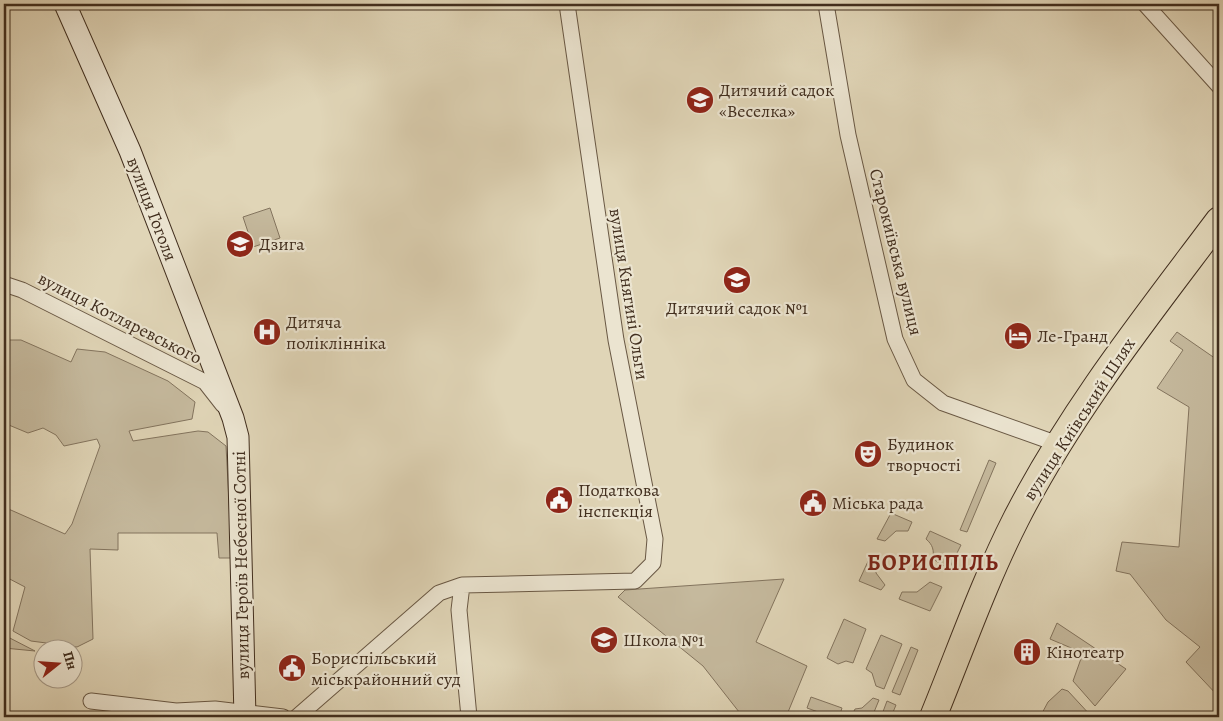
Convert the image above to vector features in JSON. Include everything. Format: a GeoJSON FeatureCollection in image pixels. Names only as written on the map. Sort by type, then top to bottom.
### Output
{"type":"FeatureCollection","features":[{"type":"Feature","properties":{"kind":"highway","name":"вулиця Київський Шлях"},"geometry":{"type":"LineString","coordinates":[[932,717],[1016,519],[1058,444],[1118,355],[1219,220]]}},
{"type":"Feature","properties":{"kind":"street","name":"вулиця Гоголя"},"geometry":{"type":"LineString","coordinates":[[65,4],[130,151],[233,418]]}},
{"type":"Feature","properties":{"kind":"street","name":"вулиця Княгині Ольги"},"geometry":{"type":"LineString","coordinates":[[462,585],[635,581],[653,564],[655,539],[616,340],[567,4]]}},
{"type":"Feature","properties":{"kind":"street","name":"Старокиївська вулиця"},"geometry":{"type":"LineString","coordinates":[[826,4],[848,135],[895,339],[914,380],[943,403],[1058,444]]}},
{"type":"Feature","properties":{"kind":"street"},"geometry":{"type":"LineString","coordinates":[[1145,4],[1219,86]]}},
{"type":"Feature","properties":{"kind":"street","name":"вулиця Котляревського"},"geometry":{"type":"LineString","coordinates":[[4,284],[22,290],[204,382],[233,418]]}},
{"type":"Feature","properties":{"kind":"street","name":"вулиця Героїв Небесної Сотні"},"geometry":{"type":"LineString","coordinates":[[233,418],[238,437],[245,715]]}},
{"type":"Feature","properties":{"kind":"street"},"geometry":{"type":"LineString","coordinates":[[296,717],[439,593],[462,585],[460,610],[469,717]]}},
{"type":"Feature","properties":{"kind":"street"},"geometry":{"type":"LineString","coordinates":[[91,701],[176,711],[215,709],[245,715],[284,717]]}},
{"type":"Feature","properties":{"kind":"shaded area"},"geometry":{"type":"Polygon","coordinates":[[[270,208],[280,238],[253,247],[243,217],[270,208]]]}},
{"type":"Feature","properties":{"kind":"shaded area"},"geometry":{"type":"Polygon","coordinates":[[[1177,332],[1219,361],[1219,697],[1186,662],[1200,647],[1166,620],[1130,574],[1116,571],[1122,542],[1179,547],[1189,407],[1157,388],[1183,350],[1170,341],[1177,332]]]}},
{"type":"Feature","properties":{"kind":"shaded area"},"geometry":{"type":"Polygon","coordinates":[[[7,340],[21,340],[71,362],[77,349],[105,352],[168,381],[195,402],[192,419],[129,431],[133,441],[198,431],[208,432],[226,446],[232,558],[219,558],[217,533],[118,533],[118,550],[90,549],[93,639],[82,644],[82,638],[32,638],[32,641],[13,631],[25,587],[4,576],[4,507],[65,534],[72,524],[100,446],[97,439],[64,446],[56,435],[43,428],[28,433],[4,423],[4,349],[7,340]]]}},
{"type":"Feature","properties":{"kind":"shaded area"},"geometry":{"type":"Polygon","coordinates":[[[989,460],[996,463],[967,532],[960,530],[989,460]]]}},
{"type":"Feature","properties":{"kind":"shaded area"},"geometry":{"type":"Polygon","coordinates":[[[891,513],[912,522],[908,531],[896,531],[885,541],[877,539],[891,513]]]}},
{"type":"Feature","properties":{"kind":"shaded area"},"geometry":{"type":"Polygon","coordinates":[[[930,531],[961,545],[949,569],[933,559],[933,548],[926,539],[930,531]]]}},
{"type":"Feature","properties":{"kind":"shaded area"},"geometry":{"type":"Polygon","coordinates":[[[870,557],[875,559],[876,573],[885,585],[881,590],[859,581],[870,557]]]}},
{"type":"Feature","properties":{"kind":"shaded area"},"geometry":{"type":"Polygon","coordinates":[[[784,579],[756,642],[807,666],[786,717],[743,717],[703,666],[618,597],[625,590],[784,579]]]}},
{"type":"Feature","properties":{"kind":"shaded area"},"geometry":{"type":"Polygon","coordinates":[[[930,582],[942,587],[930,611],[899,599],[902,592],[917,592],[930,582]]]}},
{"type":"Feature","properties":{"kind":"shaded area"},"geometry":{"type":"Polygon","coordinates":[[[844,619],[866,629],[853,663],[846,661],[838,664],[827,658],[844,619]]]}},
{"type":"Feature","properties":{"kind":"shaded area"},"geometry":{"type":"Polygon","coordinates":[[[1057,623],[1126,669],[1095,706],[1073,681],[1083,653],[1050,639],[1057,623]]]}},
{"type":"Feature","properties":{"kind":"shaded area"},"geometry":{"type":"Polygon","coordinates":[[[4,635],[32,651],[4,648],[4,635]]]}},
{"type":"Feature","properties":{"kind":"shaded area"},"geometry":{"type":"Polygon","coordinates":[[[881,635],[902,644],[884,689],[876,686],[872,673],[866,669],[881,635]]]}},
{"type":"Feature","properties":{"kind":"shaded area"},"geometry":{"type":"Polygon","coordinates":[[[911,647],[918,650],[900,695],[892,692],[911,647]]]}},
{"type":"Feature","properties":{"kind":"shaded area"},"geometry":{"type":"Polygon","coordinates":[[[1062,689],[1068,691],[1092,717],[1040,717],[1048,702],[1062,689]]]}},
{"type":"Feature","properties":{"kind":"shaded area"},"geometry":{"type":"Polygon","coordinates":[[[811,697],[842,708],[839,717],[832,717],[807,708],[811,697]]]}},
{"type":"Feature","properties":{"kind":"shaded area"},"geometry":{"type":"Polygon","coordinates":[[[873,698],[879,700],[872,717],[851,717],[855,709],[862,708],[873,698]]]}},
{"type":"Feature","properties":{"kind":"shaded area"},"geometry":{"type":"Polygon","coordinates":[[[887,701],[896,705],[891,717],[881,717],[887,701]]]}},
{"type":"Feature","properties":{"kind":"place","name":"Дитячий садок «Веселка»"},"geometry":{"type":"Point","coordinates":[700,100]}},
{"type":"Feature","properties":{"kind":"place","name":"Дзига"},"geometry":{"type":"Point","coordinates":[240,244]}},
{"type":"Feature","properties":{"kind":"place","name":"Дитячий садок №1"},"geometry":{"type":"Point","coordinates":[737,280]}},
{"type":"Feature","properties":{"kind":"place","name":"Дитяча поліклінніка"},"geometry":{"type":"Point","coordinates":[267,332]}},
{"type":"Feature","properties":{"kind":"place","name":"Ле-Гранд"},"geometry":{"type":"Point","coordinates":[1018,336]}},
{"type":"Feature","properties":{"kind":"place","name":"Будинок творчості"},"geometry":{"type":"Point","coordinates":[868,454]}},
{"type":"Feature","properties":{"kind":"place","name":"Податкова інспекція"},"geometry":{"type":"Point","coordinates":[559,500]}},
{"type":"Feature","properties":{"kind":"place","name":"Міська рада"},"geometry":{"type":"Point","coordinates":[813,503]}},
{"type":"Feature","properties":{"kind":"place","name":"Школа №1"},"geometry":{"type":"Point","coordinates":[604,640]}},
{"type":"Feature","properties":{"kind":"place","name":"Кінотеатр"},"geometry":{"type":"Point","coordinates":[1027,652]}},
{"type":"Feature","properties":{"kind":"place","name":"Бориспільський міськрайонний суд"},"geometry":{"type":"Point","coordinates":[292,668]}},
{"type":"Feature","properties":{"kind":"district","name":"БОРИСПІЛЬ"},"geometry":{"type":"Point","coordinates":[933,563]}}]}
